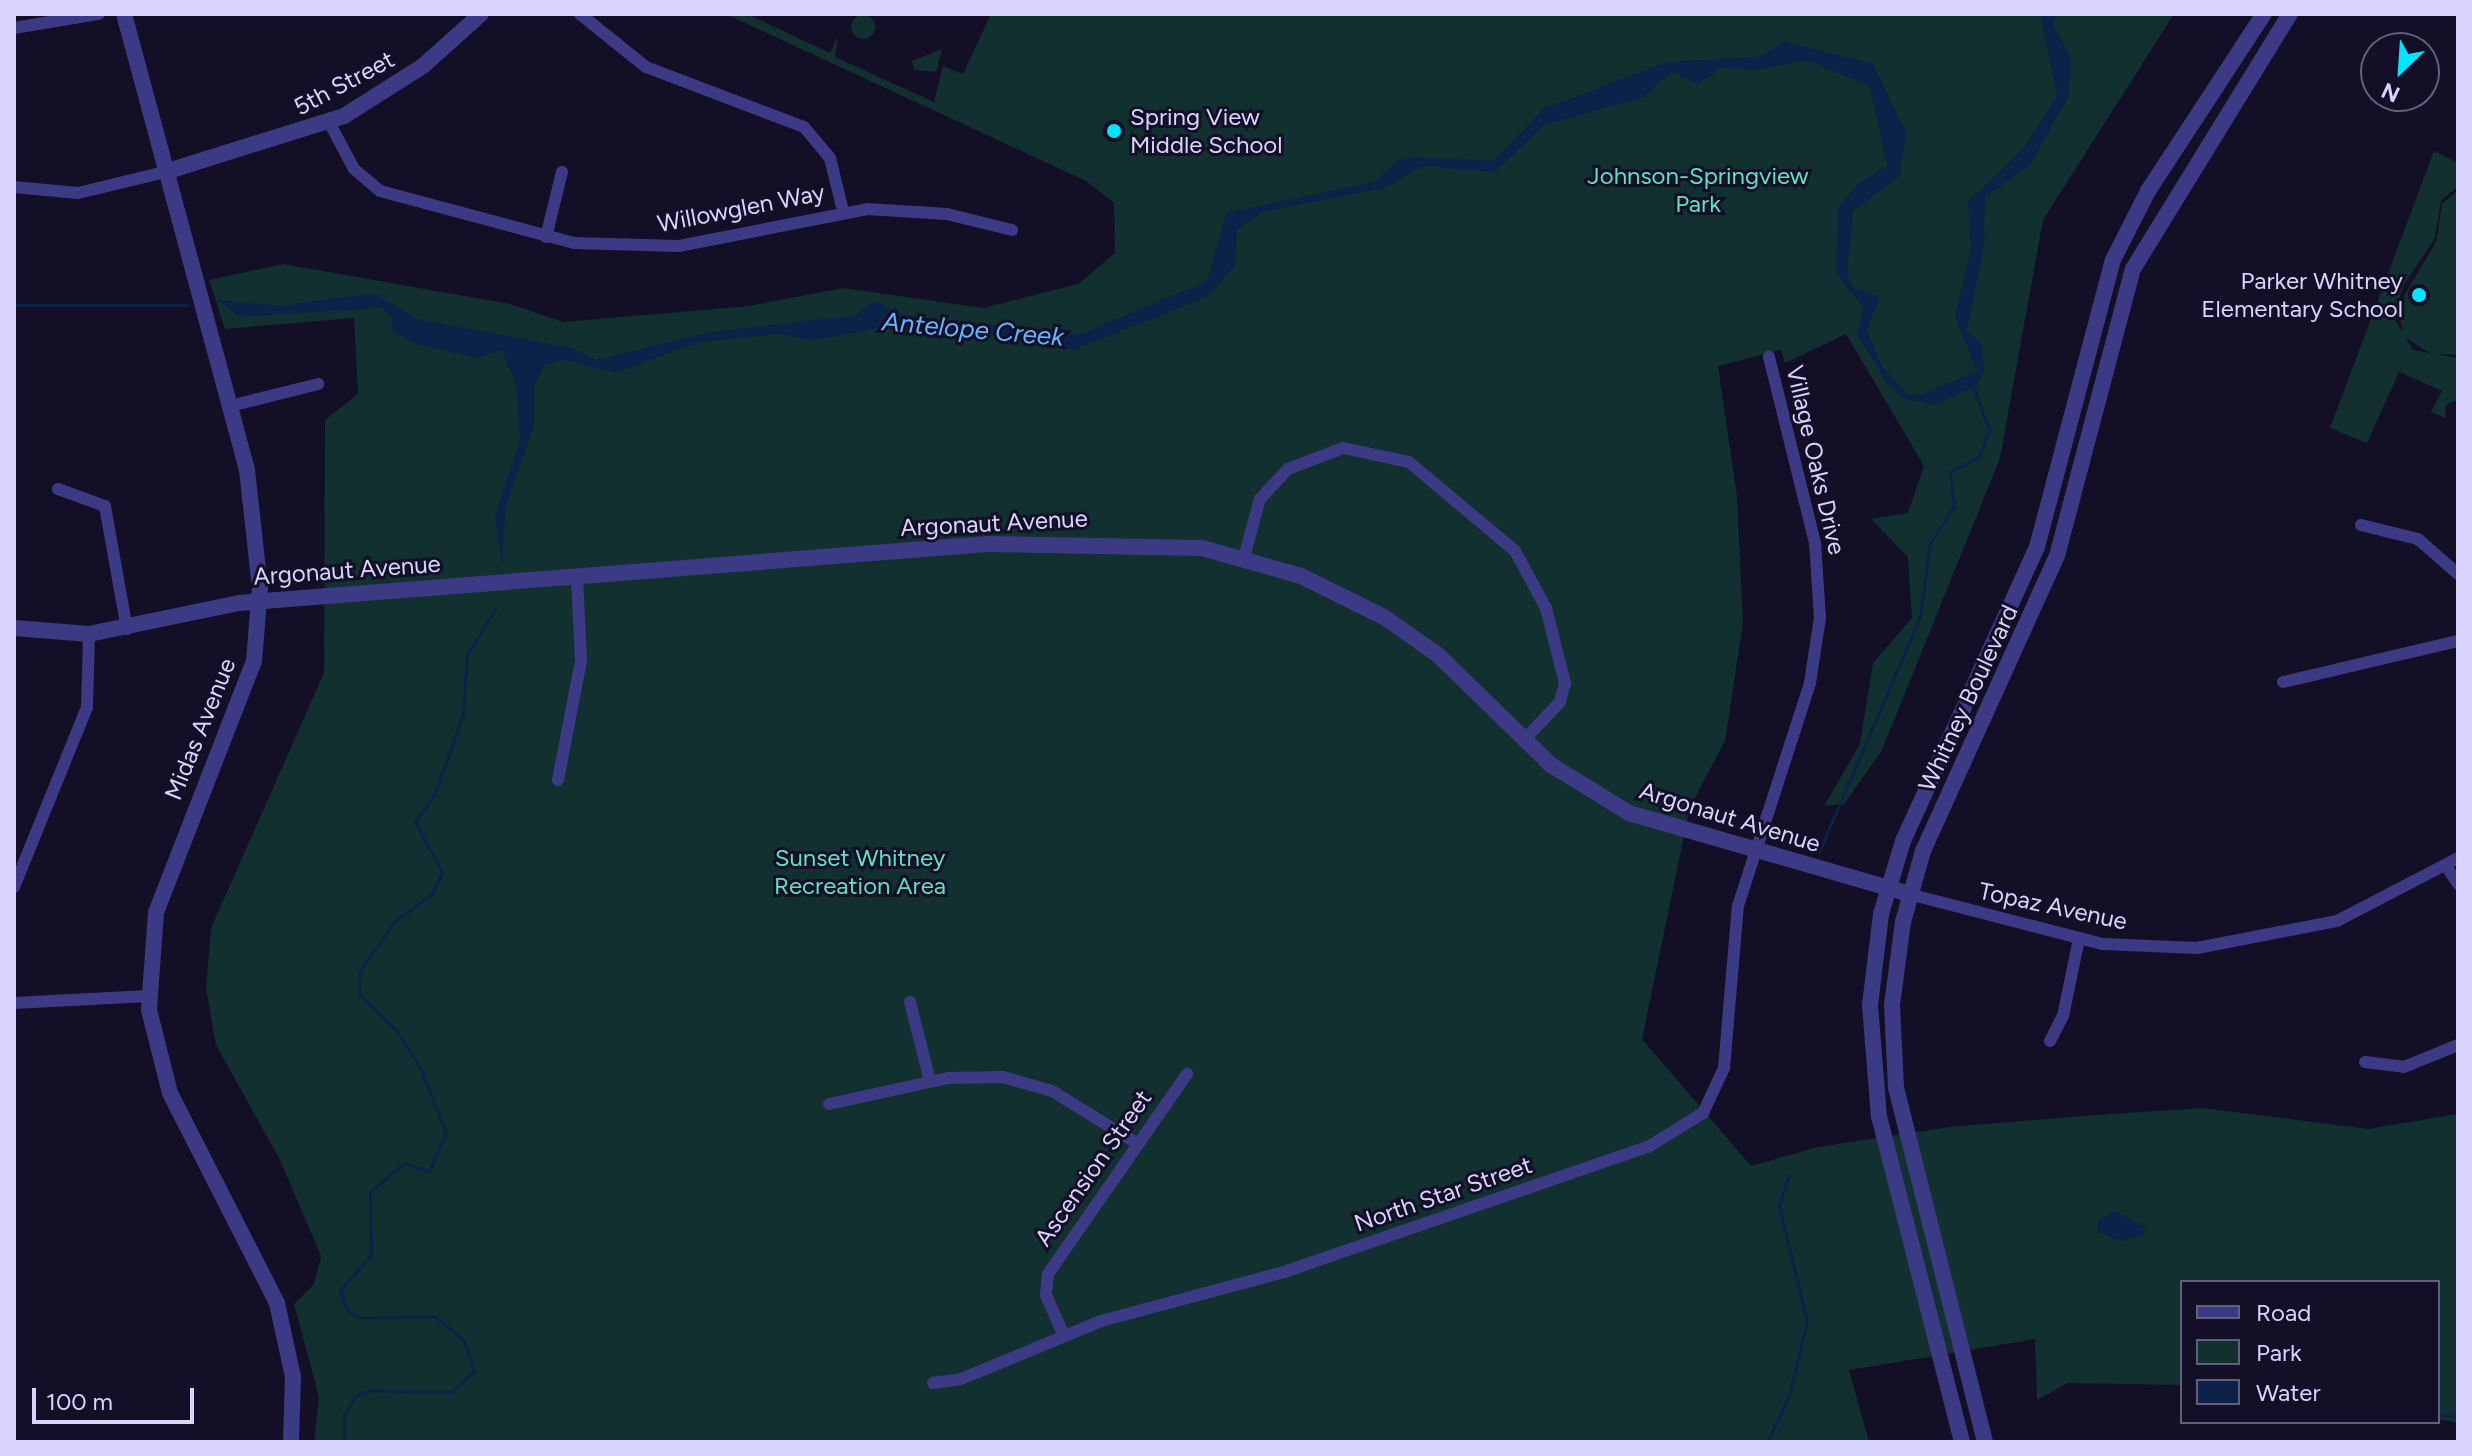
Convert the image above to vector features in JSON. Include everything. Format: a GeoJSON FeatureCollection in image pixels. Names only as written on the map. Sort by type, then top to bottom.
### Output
{"type":"FeatureCollection","features":[{"type":"Feature","properties":{"kind":"street"},"geometry":{"type":"LineString","coordinates":[[14,28],[99,14]]}},
{"type":"Feature","properties":{"kind":"street","name":"Midas Avenue"},"geometry":{"type":"LineString","coordinates":[[124,14],[230,406],[254,513],[260,601],[254,661],[158,903],[148,996],[170,1093],[280,1312],[293,1377],[291,1442]]}},
{"type":"Feature","properties":{"kind":"street","name":"5th Street"},"geometry":{"type":"LineString","coordinates":[[165,172],[329,122],[398,85],[481,14]]}},
{"type":"Feature","properties":{"kind":"street"},"geometry":{"type":"LineString","coordinates":[[580,14],[654,71],[804,127],[830,158],[843,211]]}},
{"type":"Feature","properties":{"kind":"street","name":"Whitney Boulevard"},"geometry":{"type":"LineString","coordinates":[[1962,1442],[1875,1091],[1870,1005],[1888,889],[2037,547],[2113,260],[2148,191],[2264,14]]}},
{"type":"Feature","properties":{"kind":"street","name":"Whitney Boulevard"},"geometry":{"type":"LineString","coordinates":[[1985,1442],[1896,1087],[1894,977],[1909,894],[2057,556],[2133,269],[2290,14]]}},
{"type":"Feature","properties":{"kind":"street","name":"Willowglen Way"},"geometry":{"type":"LineString","coordinates":[[329,122],[354,169],[380,191],[546,237],[657,249],[843,211],[923,211],[1012,230]]}},
{"type":"Feature","properties":{"kind":"street"},"geometry":{"type":"LineString","coordinates":[[14,187],[78,193],[165,172]]}},
{"type":"Feature","properties":{"kind":"street"},"geometry":{"type":"LineString","coordinates":[[546,237],[562,172]]}},
{"type":"Feature","properties":{"kind":"street","name":"Village Oaks Drive"},"geometry":{"type":"LineString","coordinates":[[1752,850],[1800,720],[1820,618],[1815,543],[1769,357]]}},
{"type":"Feature","properties":{"kind":"street"},"geometry":{"type":"LineString","coordinates":[[230,406],[318,384]]}},
{"type":"Feature","properties":{"kind":"street"},"geometry":{"type":"LineString","coordinates":[[1244,557],[1260,499],[1301,462],[1358,448],[1417,467],[1515,551],[1546,608],[1564,687],[1524,740]]}},
{"type":"Feature","properties":{"kind":"street"},"geometry":{"type":"LineString","coordinates":[[58,489],[105,506],[127,629]]}},
{"type":"Feature","properties":{"kind":"street"},"geometry":{"type":"LineString","coordinates":[[2361,525],[2418,539],[2458,574]]}},
{"type":"Feature","properties":{"kind":"street","name":"Argonaut Avenue"},"geometry":{"type":"LineString","coordinates":[[14,628],[89,634],[260,601],[1026,542],[1166,543],[1244,557],[1384,617],[1438,655],[1524,740],[1569,778],[1629,813],[1909,894]]}},
{"type":"Feature","properties":{"kind":"street"},"geometry":{"type":"LineString","coordinates":[[558,780],[577,698],[577,576]]}},
{"type":"Feature","properties":{"kind":"street"},"geometry":{"type":"LineString","coordinates":[[14,887],[87,707],[89,634]]}},
{"type":"Feature","properties":{"kind":"street"},"geometry":{"type":"LineString","coordinates":[[2283,682],[2458,641]]}},
{"type":"Feature","properties":{"kind":"street","name":"North Star Street"},"geometry":{"type":"LineString","coordinates":[[933,1383],[1064,1336],[1284,1272],[1648,1147],[1692,1123],[1713,1098],[1724,1068],[1732,938],[1752,850]]}},
{"type":"Feature","properties":{"kind":"street","name":"Topaz Avenue"},"geometry":{"type":"LineString","coordinates":[[1909,894],[2079,939],[2162,948],[2267,939],[2359,913],[2458,858]]}},
{"type":"Feature","properties":{"kind":"street"},"geometry":{"type":"LineString","coordinates":[[2446,866],[2458,884]]}},
{"type":"Feature","properties":{"kind":"street"},"geometry":{"type":"LineString","coordinates":[[2050,1041],[2079,939]]}},
{"type":"Feature","properties":{"kind":"street"},"geometry":{"type":"LineString","coordinates":[[14,1003],[148,996]]}},
{"type":"Feature","properties":{"kind":"street"},"geometry":{"type":"LineString","coordinates":[[910,1002],[930,1081]]}},
{"type":"Feature","properties":{"kind":"street"},"geometry":{"type":"LineString","coordinates":[[2365,1062],[2404,1067],[2458,1045]]}},
{"type":"Feature","properties":{"kind":"street","name":"Ascension Street"},"geometry":{"type":"LineString","coordinates":[[1064,1336],[1046,1295],[1048,1274],[1135,1142],[1187,1074]]}},
{"type":"Feature","properties":{"kind":"street"},"geometry":{"type":"LineString","coordinates":[[829,1104],[930,1081],[976,1076],[1028,1083],[1135,1142]]}},
{"type":"Feature","properties":{"kind":"green space","name":"Sunset Whitney Recreation Area"},"geometry":{"type":"Polygon","coordinates":[[[726,14],[747,14],[830,53],[838,36],[835,57],[934,102],[943,66],[963,74],[991,14],[2174,14],[2043,220],[2000,458],[1882,750],[1844,804],[1824,806],[1860,744],[1873,663],[1912,618],[1908,557],[1871,519],[1908,513],[1924,466],[1846,334],[1785,363],[1781,350],[1718,366],[1737,496],[1743,623],[1725,741],[1690,807],[1642,1039],[1751,1166],[1818,1147],[1949,1127],[2096,1115],[2203,1108],[2368,1129],[2458,1114],[2458,1423],[2440,1419],[2440,1280],[2180,1280],[2180,1385],[2068,1383],[2037,1400],[2035,1339],[1849,1370],[1869,1442],[314,1442],[319,1397],[294,1304],[314,1284],[321,1256],[279,1158],[216,1045],[206,988],[211,928],[324,673],[325,420],[358,394],[354,318],[225,329],[209,280],[283,264],[510,304],[563,322],[749,306],[843,288],[983,308],[1078,284],[1115,253],[1114,203],[1086,181],[726,14]]]}},
{"type":"Feature","properties":{"kind":"green space"},"geometry":{"type":"Polygon","coordinates":[[[858,15],[868,15],[875,22],[875,32],[868,39],[858,39],[851,32],[851,22],[858,15]]]}},
{"type":"Feature","properties":{"kind":"green space"},"geometry":{"type":"Polygon","coordinates":[[[942,49],[936,72],[914,70],[912,61],[942,49]]]}},
{"type":"Feature","properties":{"kind":"green space"},"geometry":{"type":"Polygon","coordinates":[[[2434,151],[2458,163],[2458,186],[2441,201],[2435,238],[2403,286],[2394,318],[2413,350],[2458,358],[2458,399],[2446,405],[2445,418],[2431,412],[2442,391],[2399,372],[2367,443],[2330,428],[2434,151]]]}},
{"type":"Feature","properties":{"kind":"green space"},"geometry":{"type":"Polygon","coordinates":[[[2458,190],[2458,355],[2431,354],[2403,336],[2398,306],[2436,242],[2442,204],[2458,190]]]}},
{"type":"Feature","properties":{"kind":"water"},"geometry":{"type":"Polygon","coordinates":[[[2040,14],[2058,14],[2053,24],[2071,57],[2069,95],[2031,164],[1985,197],[1984,246],[1967,331],[1982,343],[1984,371],[1976,386],[1935,405],[1901,398],[1887,383],[1857,334],[1864,309],[1836,274],[1838,208],[1857,184],[1887,166],[1870,87],[1808,60],[1755,70],[1722,67],[1698,84],[1671,72],[1644,97],[1544,125],[1495,172],[1423,166],[1385,188],[1262,212],[1237,230],[1235,266],[1207,297],[1073,350],[1049,340],[894,325],[811,341],[783,334],[699,342],[616,373],[566,360],[546,364],[534,385],[534,425],[505,509],[502,565],[495,516],[520,441],[516,384],[501,350],[478,358],[417,344],[391,330],[393,318],[381,308],[240,317],[216,300],[281,306],[374,293],[417,319],[572,348],[596,360],[706,333],[856,315],[874,301],[902,315],[1081,334],[1207,281],[1226,213],[1374,182],[1399,160],[1416,157],[1494,161],[1543,109],[1667,62],[1758,57],[1784,42],[1872,63],[1906,132],[1900,176],[1853,211],[1847,277],[1853,288],[1879,297],[1867,331],[1882,367],[1907,394],[1921,395],[1977,371],[1955,317],[1971,248],[1968,201],[2025,147],[2057,95],[2040,14]]]}},
{"type":"Feature","properties":{"kind":"water"},"geometry":{"type":"Polygon","coordinates":[[[2115,1211],[2145,1227],[2143,1236],[2120,1241],[2098,1232],[2098,1220],[2115,1211]]]}},
{"type":"Feature","properties":{"kind":"waterway","name":"Antelope Creek"},"geometry":{"type":"LineString","coordinates":[[14,305],[187,305]]}},
{"type":"Feature","properties":{"kind":"waterway"},"geometry":{"type":"LineString","coordinates":[[1819,852],[1920,616],[1930,543],[1954,506],[1950,472],[1979,457],[1989,429],[1972,384]]}},
{"type":"Feature","properties":{"kind":"waterway"},"geometry":{"type":"LineString","coordinates":[[344,1442],[344,1415],[355,1396],[371,1390],[451,1392],[474,1371],[464,1340],[434,1316],[360,1318],[347,1310],[340,1290],[371,1255],[370,1192],[404,1163],[429,1171],[446,1133],[420,1068],[397,1031],[360,995],[359,972],[395,921],[432,894],[442,872],[415,822],[435,793],[463,715],[467,655],[495,609]]}},
{"type":"Feature","properties":{"kind":"waterway"},"geometry":{"type":"LineString","coordinates":[[1767,1442],[1789,1396],[1807,1321],[1779,1206],[1789,1176]]}},
{"type":"Feature","properties":{"kind":"waterway"},"geometry":{"type":"LineString","coordinates":[[2440,1415],[2458,1417]]}},
{"type":"Feature","properties":{"kind":"place","name":"Spring View Middle School"},"geometry":{"type":"Point","coordinates":[1114,131]}},
{"type":"Feature","properties":{"kind":"place","name":"Parker Whitney Elementary School"},"geometry":{"type":"Point","coordinates":[2419,295]}},
{"type":"Feature","properties":{"kind":"park label","name":"Johnson-Springview Park"},"geometry":{"type":"Point","coordinates":[1698,190]}}]}
